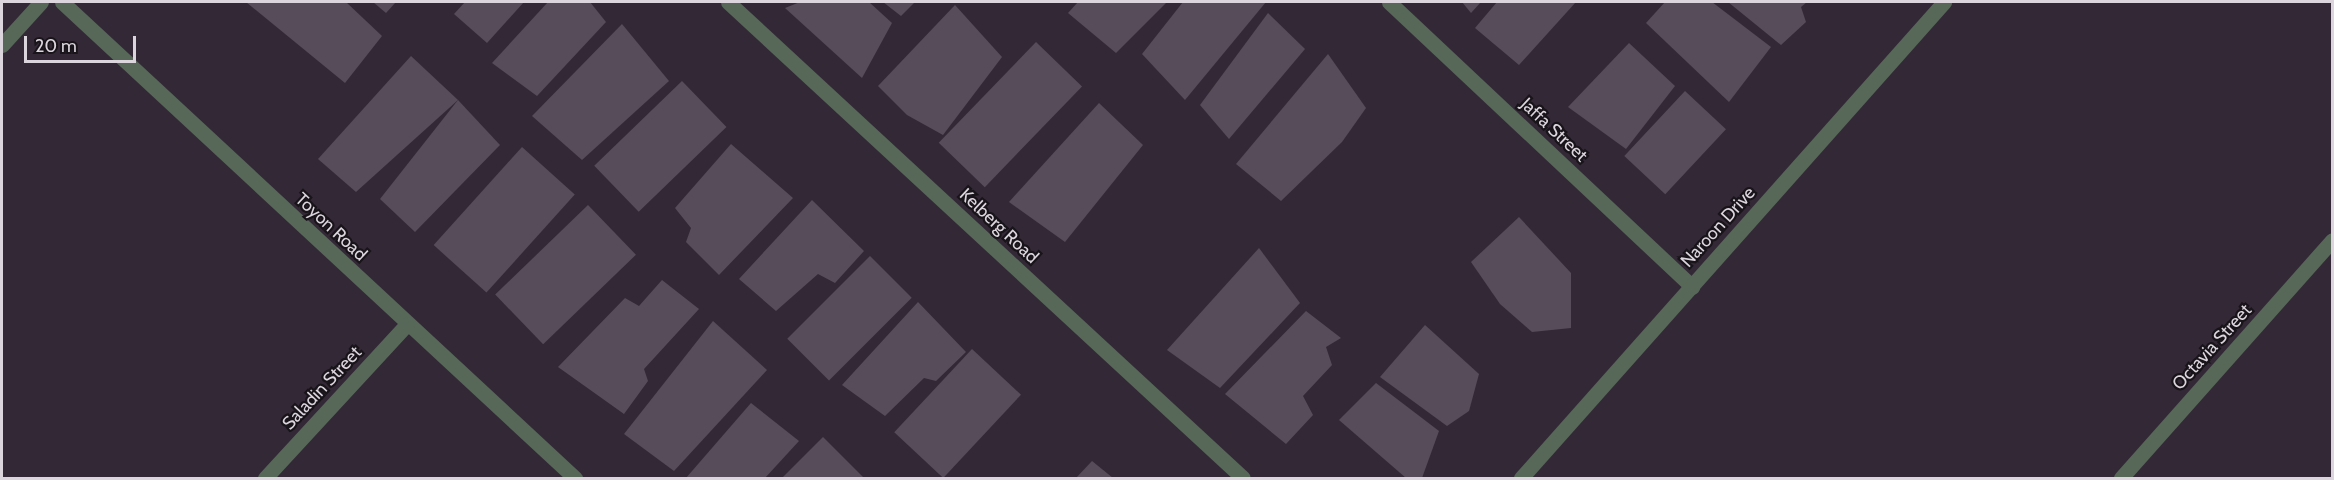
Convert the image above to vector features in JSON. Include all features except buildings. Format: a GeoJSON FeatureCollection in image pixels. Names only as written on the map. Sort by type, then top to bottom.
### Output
{"type":"FeatureCollection","features":[{"type":"Feature","properties":{"kind":"street"},"geometry":{"type":"LineString","coordinates":[[2,45],[41,2]]}},
{"type":"Feature","properties":{"kind":"street","name":"Toyon Road"},"geometry":{"type":"LineString","coordinates":[[62,2],[575,478]]}},
{"type":"Feature","properties":{"kind":"street","name":"Jaffa Street"},"geometry":{"type":"LineString","coordinates":[[1389,2],[1692,287]]}},
{"type":"Feature","properties":{"kind":"street","name":"Naroon Drive"},"geometry":{"type":"LineString","coordinates":[[1521,478],[1944,2]]}},
{"type":"Feature","properties":{"kind":"street","name":"Kelberg Road"},"geometry":{"type":"LineString","coordinates":[[736,4],[1243,478]]}},
{"type":"Feature","properties":{"kind":"street","name":"Octavia Street"},"geometry":{"type":"LineString","coordinates":[[2121,478],[2332,240]]}},
{"type":"Feature","properties":{"kind":"street","name":"Saladin Street"},"geometry":{"type":"LineString","coordinates":[[265,478],[407,324]]}}]}
